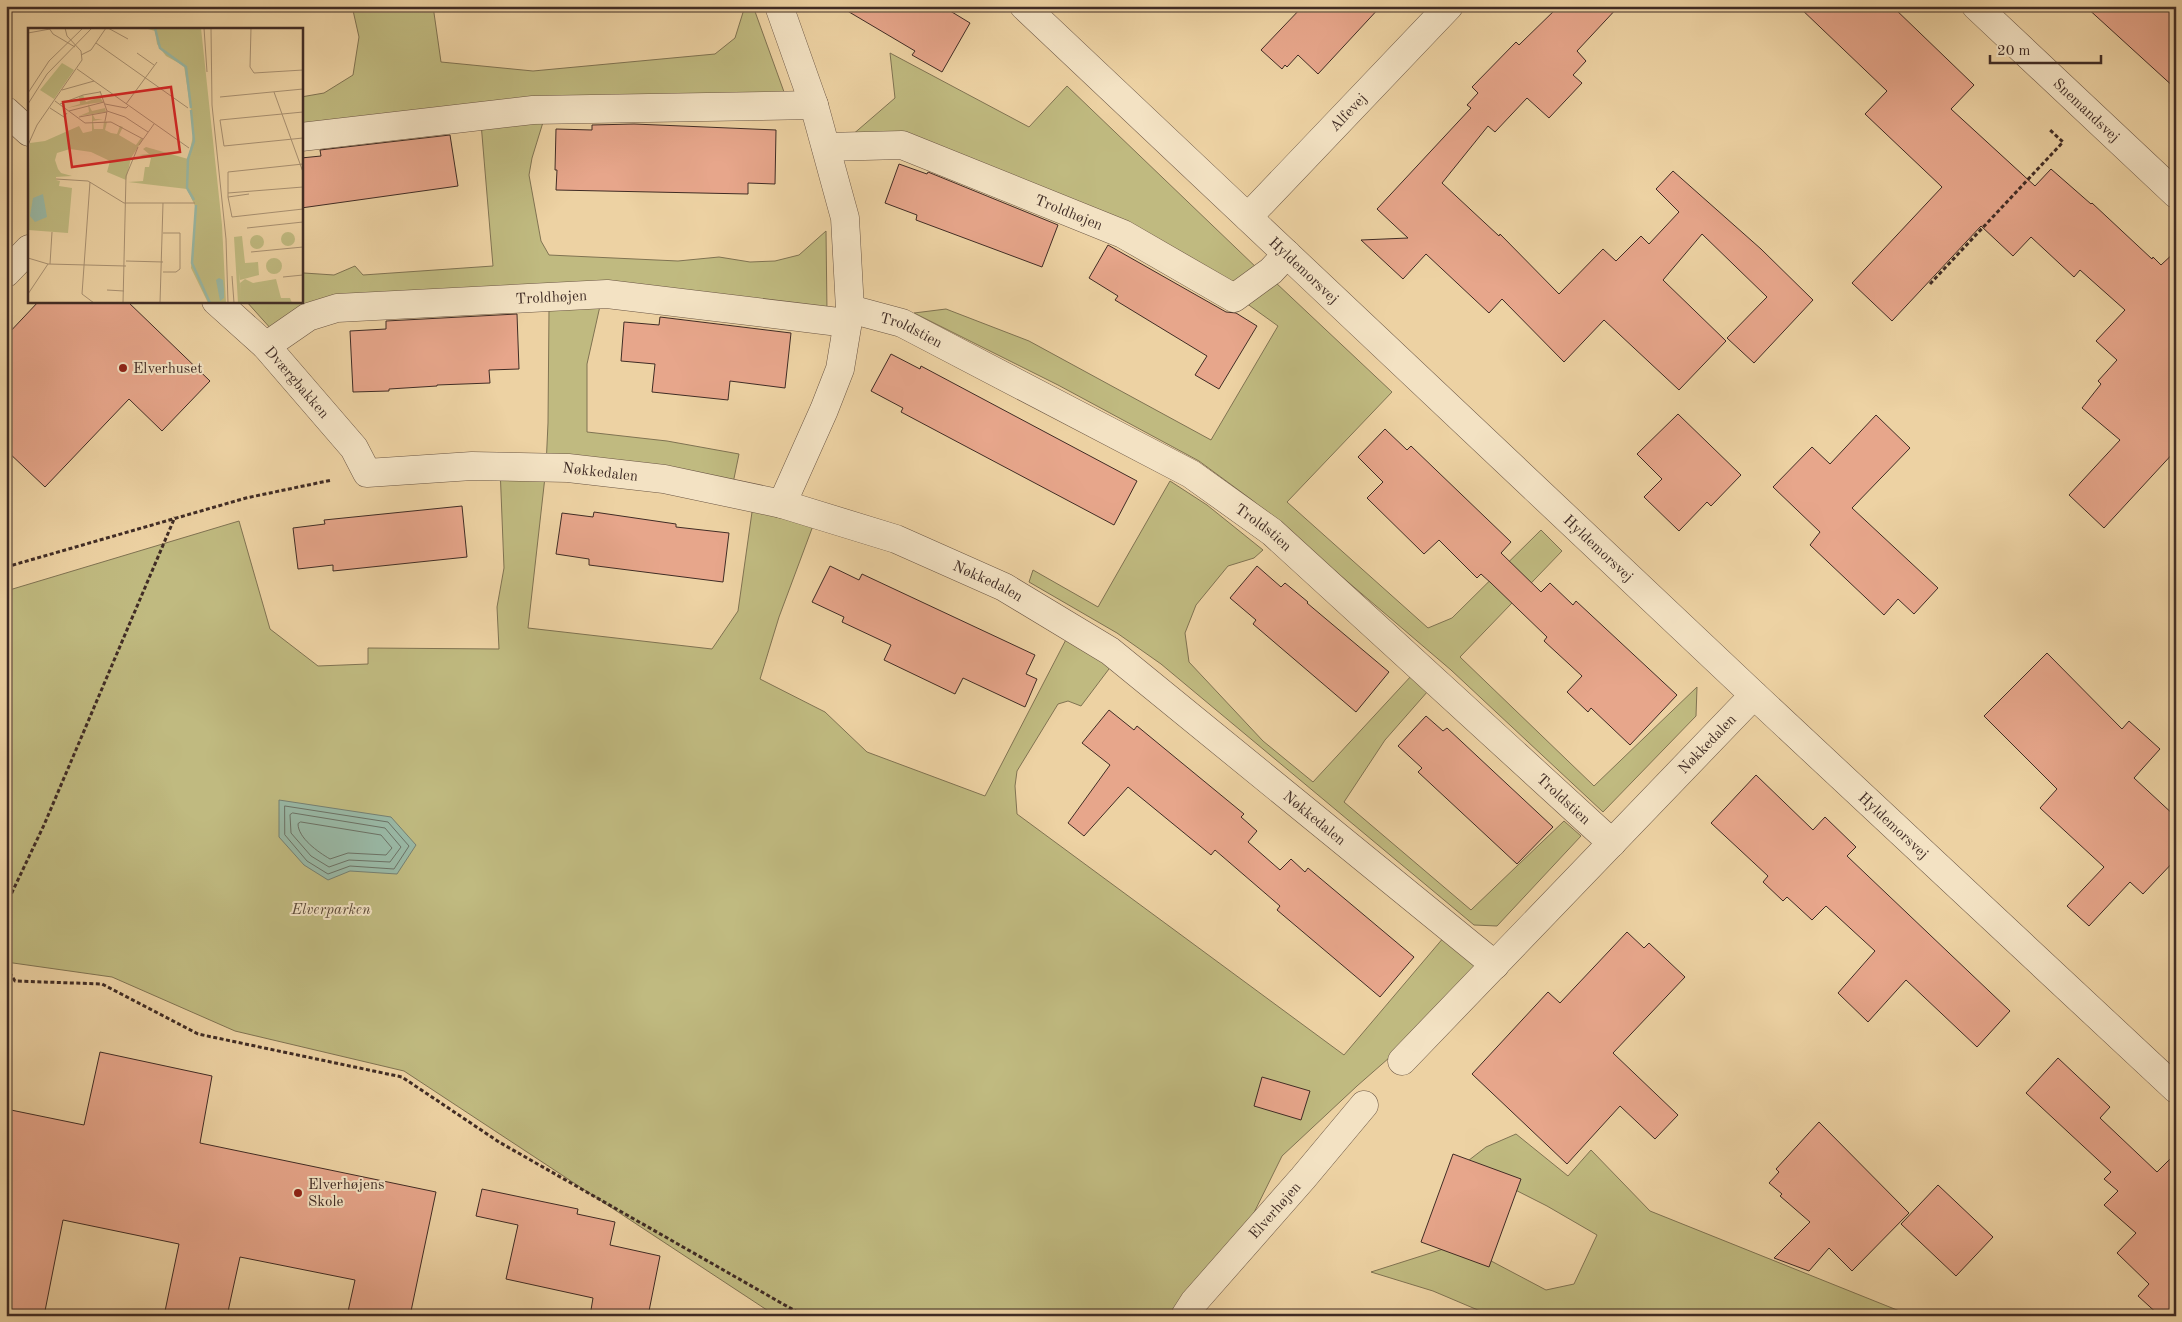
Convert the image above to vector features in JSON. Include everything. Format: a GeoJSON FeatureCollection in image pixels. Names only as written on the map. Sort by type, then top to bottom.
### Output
{"type":"FeatureCollection","features":[{"type":"Feature","properties":{"kind":"street"},"geometry":{"type":"LineString","coordinates":[[779,6],[814,105],[845,218],[848,316],[840,369],[782,504]]}},
{"type":"Feature","properties":{"kind":"street","name":"Hyldemorsvej"},"geometry":{"type":"LineString","coordinates":[[1024,6],[1754,695],[2176,1089]]}},
{"type":"Feature","properties":{"kind":"street","name":"Alfevej"},"geometry":{"type":"LineString","coordinates":[[1248,217],[1449,6]]}},
{"type":"Feature","properties":{"kind":"street","name":"Snemandsvej"},"geometry":{"type":"LineString","coordinates":[[1976,6],[2176,194]]}},
{"type":"Feature","properties":{"kind":"street"},"geometry":{"type":"LineString","coordinates":[[302,137],[533,110],[814,105]]}},
{"type":"Feature","properties":{"kind":"street"},"geometry":{"type":"LineString","coordinates":[[6,110],[28,131]]}},
{"type":"Feature","properties":{"kind":"street","name":"Troldhøjen"},"geometry":{"type":"LineString","coordinates":[[826,146],[902,145],[1123,234],[1234,298],[1271,271],[1287,254]]}},
{"type":"Feature","properties":{"kind":"street"},"geometry":{"type":"LineString","coordinates":[[6,272],[28,250]]}},
{"type":"Feature","properties":{"kind":"street","name":"Troldhøjen"},"geometry":{"type":"LineString","coordinates":[[266,346],[308,316],[337,308],[607,294],[848,316]]}},
{"type":"Feature","properties":{"kind":"street","name":"Dværgbakken"},"geometry":{"type":"LineString","coordinates":[[217,302],[266,346],[354,448],[367,473]]}},
{"type":"Feature","properties":{"kind":"street","name":"Troldstien"},"geometry":{"type":"LineString","coordinates":[[848,316],[902,323],[1191,474],[1272,532],[1612,843]]}},
{"type":"Feature","properties":{"kind":"street","name":"Nøkkedalen"},"geometry":{"type":"LineString","coordinates":[[367,473],[472,466],[568,468],[664,479],[782,504],[896,539],[1004,587],[1110,651],[1495,966]]}},
{"type":"Feature","properties":{"kind":"street","name":"Nøkkedalen"},"geometry":{"type":"LineString","coordinates":[[1402,1061],[1754,695]]}},
{"type":"Feature","properties":{"kind":"street","name":"Elverhøjen"},"geometry":{"type":"LineString","coordinates":[[1185,1316],[1194,1302],[1303,1178],[1364,1105]]}},
{"type":"Feature","properties":{"kind":"path"},"geometry":{"type":"LineString","coordinates":[[1930,284],[2063,142],[2050,130]]}},
{"type":"Feature","properties":{"kind":"path"},"geometry":{"type":"LineString","coordinates":[[6,567],[246,498],[367,473]]}},
{"type":"Feature","properties":{"kind":"path"},"geometry":{"type":"LineString","coordinates":[[6,905],[44,825],[175,517]]}},
{"type":"Feature","properties":{"kind":"path"},"geometry":{"type":"LineString","coordinates":[[6,967],[15,981],[102,984],[198,1034],[402,1077],[499,1142],[804,1316]]}},
{"type":"Feature","properties":{"kind":"green space"},"geometry":{"type":"Polygon","coordinates":[[[352,6],[433,6],[441,62],[533,71],[715,54],[735,38],[745,6],[753,6],[788,103],[302,129],[302,97],[324,93],[353,75],[359,37],[352,6]]]}},
{"type":"Feature","properties":{"kind":"green space"},"geometry":{"type":"Polygon","coordinates":[[[890,53],[1029,127],[1067,86],[1260,271],[1230,285],[851,136],[895,98],[890,53]]]}},
{"type":"Feature","properties":{"kind":"green space"},"geometry":{"type":"Polygon","coordinates":[[[544,119],[532,158],[529,175],[541,241],[549,255],[678,261],[719,257],[750,262],[775,261],[799,255],[826,231],[827,312],[606,284],[272,330],[247,302],[302,302],[302,274],[304,273],[334,275],[355,266],[363,275],[493,266],[481,123],[544,119]]]}},
{"type":"Feature","properties":{"kind":"green space"},"geometry":{"type":"Polygon","coordinates":[[[1275,282],[1392,392],[1287,502],[1428,628],[1452,618],[1541,530],[1562,551],[1460,657],[1594,786],[1697,687],[1696,716],[1603,812],[1451,670],[1252,500],[1199,461],[1058,385],[914,313],[946,309],[1029,341],[1211,440],[1278,326],[1246,303],[1275,282]]]}},
{"type":"Feature","properties":{"kind":"green space","name":"Elverparken"},"geometry":{"type":"Polygon","coordinates":[[[600,306],[587,364],[587,432],[667,441],[739,454],[731,493],[546,468],[528,628],[712,649],[738,611],[754,498],[817,515],[779,617],[760,679],[825,712],[867,752],[985,796],[1072,628],[1118,657],[1081,706],[1068,701],[1058,704],[1017,771],[1015,786],[1017,814],[1344,1055],[1450,930],[1495,965],[1357,1086],[1282,1156],[1233,1255],[1186,1316],[776,1316],[404,1071],[235,1031],[112,977],[6,962],[6,591],[239,521],[270,629],[318,666],[368,664],[368,648],[499,649],[497,607],[504,568],[500,467],[546,467],[549,309],[600,306]]]}},
{"type":"Feature","properties":{"kind":"green space"},"geometry":{"type":"Polygon","coordinates":[[[1170,481],[1207,505],[1263,550],[1254,558],[1228,566],[1196,605],[1185,633],[1189,662],[1263,741],[1313,782],[1412,675],[1428,691],[1385,740],[1344,802],[1471,910],[1564,821],[1581,836],[1497,926],[1474,925],[1161,664],[1117,633],[1029,582],[1033,570],[1098,607],[1170,481]]]}},
{"type":"Feature","properties":{"kind":"green space"},"geometry":{"type":"Polygon","coordinates":[[[1516,1134],[1568,1176],[1591,1150],[1650,1211],[1912,1316],[1492,1316],[1433,1291],[1371,1272],[1459,1244],[1546,1290],[1574,1284],[1597,1235],[1547,1206],[1464,1164],[1486,1147],[1516,1134]]]}},
{"type":"Feature","properties":{"kind":"water"},"geometry":{"type":"Polygon","coordinates":[[[279,800],[391,817],[416,845],[397,874],[350,871],[328,880],[304,865],[279,837],[279,800]]]}},
{"type":"Feature","properties":{"kind":"building"},"geometry":{"type":"Polygon","coordinates":[[[839,6],[942,6],[970,23],[942,72],[912,55],[915,51],[839,6]]]}},
{"type":"Feature","properties":{"kind":"building"},"geometry":{"type":"Polygon","coordinates":[[[1303,6],[1381,6],[1318,74],[1298,55],[1287,67],[1285,65],[1282,69],[1261,50],[1303,6]]]}},
{"type":"Feature","properties":{"kind":"building"},"geometry":{"type":"Polygon","coordinates":[[[1559,6],[1619,6],[1577,51],[1586,61],[1573,75],[1582,83],[1549,118],[1527,98],[1495,132],[1488,126],[1442,183],[1499,236],[1500,234],[1559,294],[1603,249],[1616,261],[1641,236],[1649,244],[1679,212],[1656,189],[1673,171],[1761,249],[1813,300],[1754,363],[1727,338],[1767,297],[1702,234],[1663,280],[1726,341],[1679,390],[1604,320],[1564,362],[1502,299],[1489,313],[1426,254],[1403,279],[1361,240],[1408,238],[1377,209],[1471,108],[1467,105],[1478,93],[1472,87],[1516,42],[1519,45],[1559,6]]]}},
{"type":"Feature","properties":{"kind":"building"},"geometry":{"type":"Polygon","coordinates":[[[1798,6],[1892,6],[1974,85],[1951,109],[2035,186],[2051,169],[2161,265],[2176,251],[2176,450],[2104,528],[2069,495],[2120,440],[2082,408],[2101,384],[2098,381],[2117,360],[2096,341],[2125,310],[2080,270],[2074,277],[2031,237],[2013,256],[1981,226],[1892,321],[1852,283],[1942,187],[1865,114],[1887,91],[1798,6]]]}},
{"type":"Feature","properties":{"kind":"building"},"geometry":{"type":"Polygon","coordinates":[[[2085,6],[2176,6],[2176,89],[2085,6]]]}},
{"type":"Feature","properties":{"kind":"building"},"geometry":{"type":"Polygon","coordinates":[[[634,124],[776,130],[775,184],[748,183],[748,194],[556,190],[556,129],[592,130],[592,125],[634,124]]]}},
{"type":"Feature","properties":{"kind":"building"},"geometry":{"type":"Polygon","coordinates":[[[450,135],[458,186],[302,208],[302,158],[321,156],[320,150],[450,135]]]}},
{"type":"Feature","properties":{"kind":"building"},"geometry":{"type":"Polygon","coordinates":[[[899,164],[927,174],[928,172],[1058,225],[1042,267],[916,220],[917,215],[885,203],[899,164]]]}},
{"type":"Feature","properties":{"kind":"building"},"geometry":{"type":"Polygon","coordinates":[[[1108,245],[1226,312],[1236,313],[1257,326],[1219,389],[1195,375],[1207,356],[1115,300],[1118,296],[1089,278],[1108,245]]]}},
{"type":"Feature","properties":{"kind":"building"},"geometry":{"type":"Polygon","coordinates":[[[38,302],[128,302],[210,381],[162,431],[129,399],[45,487],[6,450],[6,336],[38,302]]]}},
{"type":"Feature","properties":{"kind":"building"},"geometry":{"type":"Polygon","coordinates":[[[517,314],[519,369],[489,370],[490,383],[353,392],[350,331],[386,329],[386,321],[517,314]]]}},
{"type":"Feature","properties":{"kind":"building"},"geometry":{"type":"Polygon","coordinates":[[[660,317],[791,333],[785,388],[730,381],[728,400],[652,392],[655,364],[621,361],[624,322],[659,325],[660,317]]]}},
{"type":"Feature","properties":{"kind":"building"},"geometry":{"type":"Polygon","coordinates":[[[891,354],[920,369],[921,366],[1137,481],[1114,525],[901,412],[903,408],[871,391],[891,354]]]}},
{"type":"Feature","properties":{"kind":"building"},"geometry":{"type":"Polygon","coordinates":[[[1678,414],[1741,475],[1711,506],[1707,502],[1679,531],[1644,497],[1662,479],[1637,454],[1678,414]]]}},
{"type":"Feature","properties":{"kind":"building"},"geometry":{"type":"Polygon","coordinates":[[[1876,415],[1910,448],[1852,508],[1938,588],[1914,614],[1898,599],[1884,615],[1810,545],[1820,532],[1773,487],[1812,447],[1830,464],[1876,415]]]}},
{"type":"Feature","properties":{"kind":"building"},"geometry":{"type":"Polygon","coordinates":[[[1385,429],[1407,450],[1411,446],[1511,542],[1501,553],[1541,592],[1550,583],[1573,605],[1576,601],[1677,695],[1630,745],[1591,708],[1588,712],[1567,692],[1582,676],[1544,641],[1547,637],[1491,583],[1481,574],[1477,578],[1439,540],[1424,554],[1367,498],[1383,482],[1358,457],[1385,429]]]}},
{"type":"Feature","properties":{"kind":"building"},"geometry":{"type":"Polygon","coordinates":[[[462,506],[467,557],[333,571],[333,565],[298,569],[293,528],[325,524],[324,520],[462,506]]]}},
{"type":"Feature","properties":{"kind":"building"},"geometry":{"type":"Polygon","coordinates":[[[594,512],[676,524],[676,527],[729,533],[723,582],[589,565],[589,559],[556,554],[562,513],[593,517],[594,512]]]}},
{"type":"Feature","properties":{"kind":"building"},"geometry":{"type":"Polygon","coordinates":[[[830,566],[859,580],[862,574],[1035,655],[1026,674],[1037,679],[1025,707],[963,678],[955,694],[884,660],[891,645],[842,622],[844,617],[812,602],[830,566]]]}},
{"type":"Feature","properties":{"kind":"building"},"geometry":{"type":"Polygon","coordinates":[[[1257,566],[1281,587],[1285,583],[1389,672],[1356,712],[1253,624],[1256,620],[1230,598],[1257,566]]]}},
{"type":"Feature","properties":{"kind":"building"},"geometry":{"type":"Polygon","coordinates":[[[2047,653],[2122,729],[2129,721],[2160,749],[2134,778],[2176,817],[2176,859],[2143,894],[2130,882],[2089,926],[2067,906],[2104,867],[2040,808],[2057,789],[1984,716],[2047,653]]]}},
{"type":"Feature","properties":{"kind":"building"},"geometry":{"type":"Polygon","coordinates":[[[1109,710],[1134,730],[1137,726],[1244,814],[1241,817],[1257,831],[1248,842],[1280,870],[1291,859],[1305,872],[1308,868],[1414,957],[1380,997],[1277,910],[1280,906],[1215,850],[1211,855],[1128,787],[1084,836],[1068,823],[1110,765],[1082,743],[1109,710]]]}},
{"type":"Feature","properties":{"kind":"building"},"geometry":{"type":"Polygon","coordinates":[[[1426,716],[1443,731],[1447,728],[1553,827],[1517,864],[1418,772],[1422,768],[1398,746],[1426,716]]]}},
{"type":"Feature","properties":{"kind":"building"},"geometry":{"type":"Polygon","coordinates":[[[1756,775],[1813,830],[1825,817],[1856,847],[1847,856],[2010,1011],[1977,1047],[1906,980],[1868,1022],[1838,993],[1875,951],[1826,906],[1812,920],[1787,897],[1783,901],[1763,882],[1768,876],[1711,823],[1756,775]]]}},
{"type":"Feature","properties":{"kind":"building"},"geometry":{"type":"Polygon","coordinates":[[[1627,932],[1644,948],[1649,943],[1685,977],[1613,1053],[1678,1115],[1655,1139],[1620,1106],[1567,1164],[1472,1074],[1548,992],[1560,1003],[1627,932]]]}},
{"type":"Feature","properties":{"kind":"building"},"geometry":{"type":"Polygon","coordinates":[[[100,1052],[212,1076],[200,1143],[436,1192],[410,1316],[347,1316],[355,1280],[240,1257],[227,1316],[164,1316],[179,1244],[63,1220],[44,1316],[6,1316],[6,1109],[84,1125],[100,1052]]]}},
{"type":"Feature","properties":{"kind":"building"},"geometry":{"type":"Polygon","coordinates":[[[2058,1058],[2110,1107],[2100,1118],[2157,1172],[2176,1153],[2176,1316],[2160,1316],[2138,1296],[2149,1284],[2117,1253],[2136,1233],[2104,1205],[2118,1191],[2104,1179],[2111,1172],[2026,1093],[2058,1058]]]}},
{"type":"Feature","properties":{"kind":"building"},"geometry":{"type":"Polygon","coordinates":[[[1262,1077],[1310,1091],[1301,1120],[1254,1106],[1262,1077]]]}},
{"type":"Feature","properties":{"kind":"building"},"geometry":{"type":"Polygon","coordinates":[[[1819,1122],[1909,1213],[1852,1271],[1829,1248],[1809,1271],[1774,1258],[1810,1222],[1780,1196],[1782,1194],[1769,1183],[1779,1172],[1776,1169],[1819,1122]]]}},
{"type":"Feature","properties":{"kind":"building"},"geometry":{"type":"Polygon","coordinates":[[[1453,1154],[1521,1179],[1489,1267],[1421,1242],[1453,1154]]]}},
{"type":"Feature","properties":{"kind":"building"},"geometry":{"type":"Polygon","coordinates":[[[1938,1185],[1993,1237],[1956,1276],[1901,1224],[1938,1185]]]}},
{"type":"Feature","properties":{"kind":"building"},"geometry":{"type":"Polygon","coordinates":[[[482,1189],[578,1209],[577,1214],[615,1222],[610,1245],[660,1256],[648,1316],[590,1316],[593,1298],[506,1279],[518,1225],[476,1216],[482,1189]]]}},
{"type":"Feature","properties":{"kind":"place","name":"Elverhuset"},"geometry":{"type":"Point","coordinates":[123,368]}},
{"type":"Feature","properties":{"kind":"place","name":"Elverhøjens Skole"},"geometry":{"type":"Point","coordinates":[298,1193]}}]}
